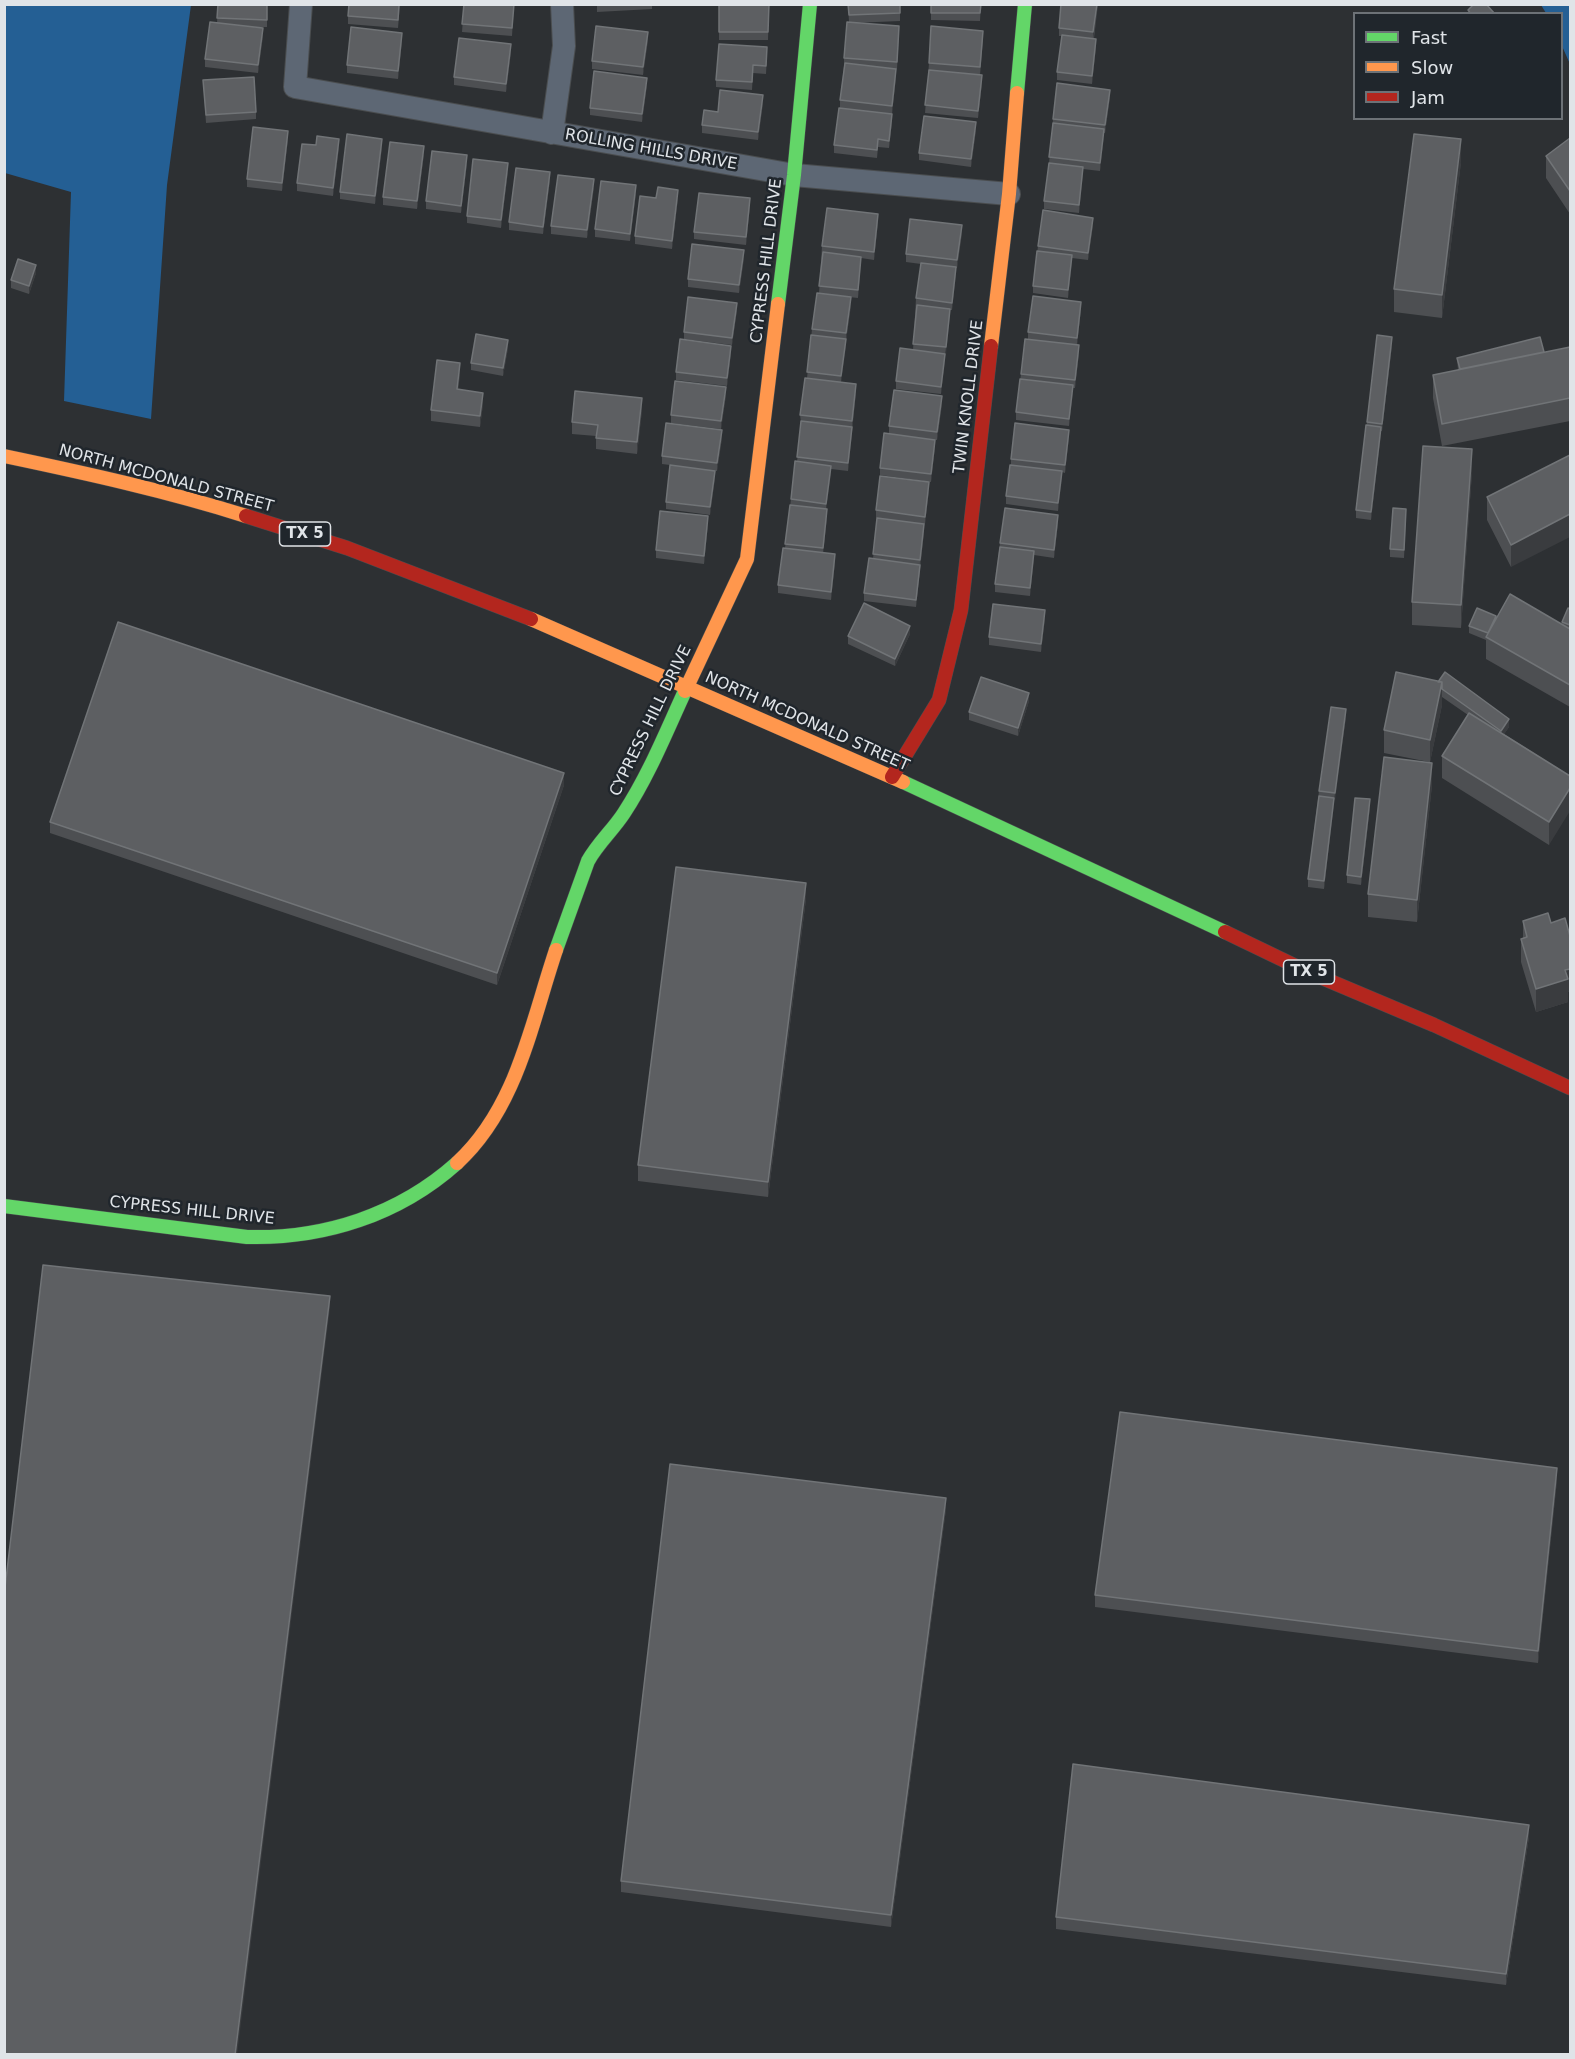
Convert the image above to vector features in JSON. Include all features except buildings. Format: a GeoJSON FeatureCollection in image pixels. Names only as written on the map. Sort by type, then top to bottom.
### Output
{"type":"FeatureCollection","features":[{"type":"Feature","properties":{"kind":"street","name":"ROLLING HILLS DRIVE"},"geometry":{"type":"LineString","coordinates":[[301,4],[295,87],[794,175],[1009,194]]}},
{"type":"Feature","properties":{"kind":"street"},"geometry":{"type":"LineString","coordinates":[[552,133],[564,46],[562,4]]}},
{"type":"Feature","properties":{"kind":"street","name":"CYPRESS HILL DRIVE"},"geometry":{"type":"LineString","coordinates":[[4,1206],[247,1237],[282,1237],[326,1232],[395,1206],[433,1184],[466,1155],[495,1118],[513,1083],[554,953],[588,861],[595,848],[623,814],[643,782],[747,559],[794,175],[810,4]]}},
{"type":"Feature","properties":{"kind":"street","name":"TWIN KNOLL DRIVE"},"geometry":{"type":"LineString","coordinates":[[892,777],[939,700],[961,610],[1009,194],[1025,4]]}},
{"type":"Feature","properties":{"kind":"street","name":"NORTH MCDONALD STREET"},"geometry":{"type":"LineString","coordinates":[[4,456],[201,502],[340,546],[560,630],[892,777],[1306,971],[1434,1025],[1570,1088]]}},
{"type":"Feature","properties":{"kind":"shaded area"},"geometry":{"type":"Polygon","coordinates":[[[4,5],[191,5],[167,185],[151,419],[64,401],[71,192],[5,173],[4,5]]]}},
{"type":"Feature","properties":{"kind":"shaded area"},"geometry":{"type":"Polygon","coordinates":[[[1541,5],[1570,5],[1570,64],[1563,48],[1563,12],[1545,12],[1541,5]]]}},
{"type":"Feature","properties":{"kind":"traffic: fast"},"geometry":{"type":"LineString","coordinates":[[778,304],[794,175],[810,4]]}},
{"type":"Feature","properties":{"kind":"traffic: fast"},"geometry":{"type":"LineString","coordinates":[[1017,93],[1025,4]]}},
{"type":"Feature","properties":{"kind":"traffic: fast"},"geometry":{"type":"LineString","coordinates":[[556,950],[588,861],[633,799],[685,691]]}},
{"type":"Feature","properties":{"kind":"traffic: fast"},"geometry":{"type":"LineString","coordinates":[[903,782],[1225,932]]}},
{"type":"Feature","properties":{"kind":"traffic: fast"},"geometry":{"type":"LineString","coordinates":[[4,1206],[247,1237],[276,1237],[332,1228],[385,1210],[411,1197],[457,1163]]}},
{"type":"Feature","properties":{"kind":"traffic: slow"},"geometry":{"type":"LineString","coordinates":[[991,346],[1009,194],[1017,93]]}},
{"type":"Feature","properties":{"kind":"traffic: slow"},"geometry":{"type":"LineString","coordinates":[[685,691],[747,559],[778,304]]}},
{"type":"Feature","properties":{"kind":"traffic: slow"},"geometry":{"type":"LineString","coordinates":[[4,456],[156,491],[246,516]]}},
{"type":"Feature","properties":{"kind":"traffic: slow"},"geometry":{"type":"LineString","coordinates":[[531,619],[903,782]]}},
{"type":"Feature","properties":{"kind":"traffic: slow"},"geometry":{"type":"LineString","coordinates":[[457,1163],[477,1141],[494,1117],[508,1091],[530,1035],[556,950]]}},
{"type":"Feature","properties":{"kind":"traffic: jam"},"geometry":{"type":"LineString","coordinates":[[892,777],[939,700],[961,610],[991,346]]}},
{"type":"Feature","properties":{"kind":"traffic: jam"},"geometry":{"type":"LineString","coordinates":[[246,516],[347,548],[531,619]]}},
{"type":"Feature","properties":{"kind":"traffic: jam"},"geometry":{"type":"LineString","coordinates":[[1225,932],[1306,971],[1434,1025],[1570,1088]]}}]}
